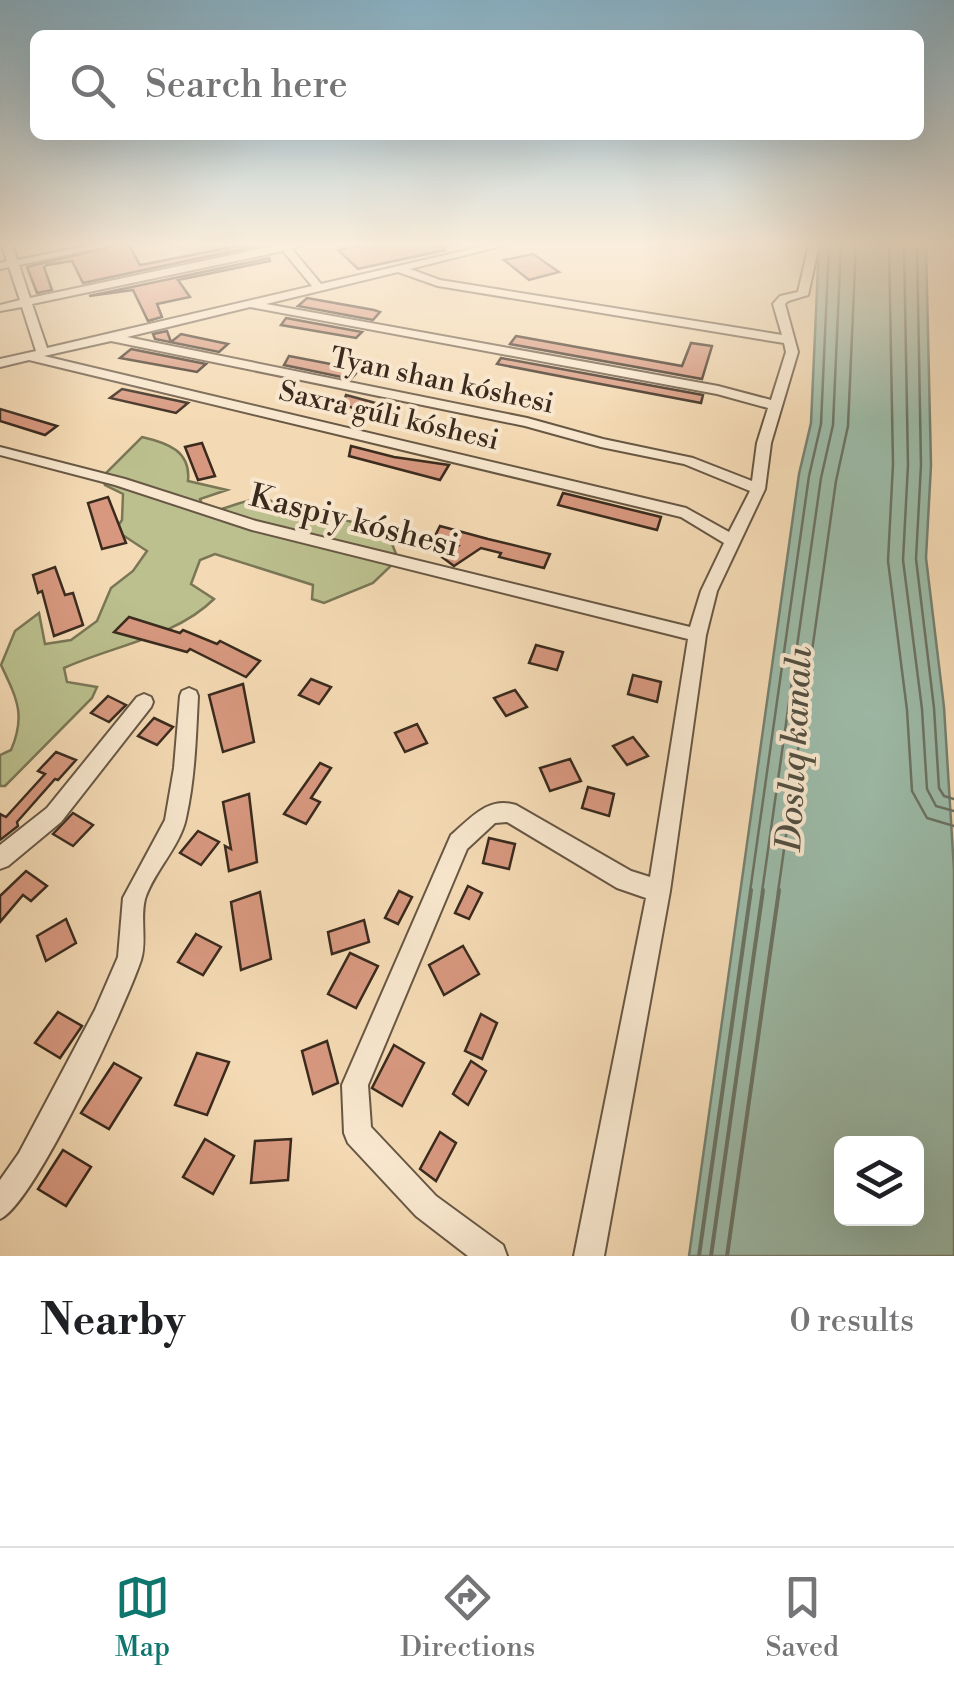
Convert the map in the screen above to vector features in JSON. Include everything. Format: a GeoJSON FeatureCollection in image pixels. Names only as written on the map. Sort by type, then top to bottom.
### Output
{"type":"FeatureCollection","features":[{"type":"Feature","properties":{"kind":"street"},"geometry":{"type":"LineString","coordinates":[[25,304],[35,354]]}},
{"type":"Feature","properties":{"kind":"street"},"geometry":{"type":"LineString","coordinates":[[0,363],[250,304],[718,390],[776,406]]}},
{"type":"Feature","properties":{"kind":"street"},"geometry":{"type":"LineString","coordinates":[[565,304],[788,340]]}},
{"type":"Feature","properties":{"kind":"street"},"geometry":{"type":"LineString","coordinates":[[589,1256],[660,891],[696,635],[710,590],[758,490],[764,443],[792,352],[779,304]]}},
{"type":"Feature","properties":{"kind":"street","name":"Tyan shan kóshesi"},"geometry":{"type":"LineString","coordinates":[[111,338],[527,422],[688,461],[758,490]]}},
{"type":"Feature","properties":{"kind":"street","name":"Saxra gúli kóshesi"},"geometry":{"type":"LineString","coordinates":[[35,354],[686,513],[732,541]]}},
{"type":"Feature","properties":{"kind":"street","name":"Kaspiy kóshesi"},"geometry":{"type":"LineString","coordinates":[[0,451],[120,482],[252,525],[696,635]]}},
{"type":"Feature","properties":{"kind":"street"},"geometry":{"type":"LineString","coordinates":[[0,1205],[29,1163],[104,1019],[130,957],[134,898],[175,822],[189,696]]}},
{"type":"Feature","properties":{"kind":"street"},"geometry":{"type":"LineString","coordinates":[[0,860],[54,815],[144,702]]}},
{"type":"Feature","properties":{"kind":"street"},"geometry":{"type":"LineString","coordinates":[[492,1256],[426,1206],[358,1133],[356,1085],[459,842],[490,814],[509,812],[625,880],[660,891]]}},
{"type":"Feature","properties":{"kind":"green space"},"geometry":{"type":"Polygon","coordinates":[[[142,437],[161,442],[182,455],[188,481],[227,490],[200,499],[205,513],[260,498],[387,531],[398,559],[373,583],[324,603],[312,599],[313,585],[215,554],[200,560],[191,584],[214,599],[162,632],[64,668],[67,682],[97,687],[92,698],[5,786],[0,786],[0,755],[11,750],[19,717],[1,665],[15,631],[39,613],[45,644],[71,640],[97,621],[111,588],[133,571],[147,551],[115,530],[122,520],[123,494],[105,485],[102,477],[142,437]]]}},
{"type":"Feature","properties":{"kind":"water","name":"Doslıq kanalı"},"geometry":{"type":"Polygon","coordinates":[[[816,304],[927,304],[931,465],[926,558],[944,707],[954,870],[954,1256],[689,1256],[799,474],[811,423],[816,304]]]}},
{"type":"Feature","properties":{"kind":"building"},"geometry":{"type":"Polygon","coordinates":[[[140,304],[159,304],[162,317],[148,321],[140,304]]]}},
{"type":"Feature","properties":{"kind":"building"},"geometry":{"type":"Polygon","coordinates":[[[338,304],[380,312],[373,320],[298,306],[338,304]]]}},
{"type":"Feature","properties":{"kind":"building"},"geometry":{"type":"Polygon","coordinates":[[[286,318],[362,332],[356,338],[281,325],[286,318]]]}},
{"type":"Feature","properties":{"kind":"building"},"geometry":{"type":"Polygon","coordinates":[[[167,331],[171,342],[181,334],[228,344],[219,352],[155,339],[153,334],[167,331]]]}},
{"type":"Feature","properties":{"kind":"building"},"geometry":{"type":"Polygon","coordinates":[[[516,336],[682,366],[691,343],[712,346],[702,379],[510,344],[516,336]]]}},
{"type":"Feature","properties":{"kind":"building"},"geometry":{"type":"Polygon","coordinates":[[[131,349],[206,364],[197,372],[120,358],[131,349]]]}},
{"type":"Feature","properties":{"kind":"building"},"geometry":{"type":"Polygon","coordinates":[[[289,356],[360,369],[351,379],[284,365],[289,356]]]}},
{"type":"Feature","properties":{"kind":"building"},"geometry":{"type":"Polygon","coordinates":[[[501,358],[703,395],[701,403],[497,364],[501,358]]]}},
{"type":"Feature","properties":{"kind":"building"},"geometry":{"type":"Polygon","coordinates":[[[122,389],[188,403],[176,413],[110,398],[122,389]]]}},
{"type":"Feature","properties":{"kind":"building"},"geometry":{"type":"Polygon","coordinates":[[[346,395],[389,407],[380,416],[343,405],[346,395]]]}},
{"type":"Feature","properties":{"kind":"building"},"geometry":{"type":"Polygon","coordinates":[[[0,409],[57,426],[45,435],[0,421],[0,409]]]}},
{"type":"Feature","properties":{"kind":"building"},"geometry":{"type":"Polygon","coordinates":[[[202,443],[215,476],[198,480],[185,447],[202,443]]]}},
{"type":"Feature","properties":{"kind":"building"},"geometry":{"type":"Polygon","coordinates":[[[351,446],[449,465],[440,480],[349,456],[351,446]]]}},
{"type":"Feature","properties":{"kind":"building"},"geometry":{"type":"Polygon","coordinates":[[[563,493],[661,517],[657,530],[558,505],[563,493]]]}},
{"type":"Feature","properties":{"kind":"building"},"geometry":{"type":"Polygon","coordinates":[[[108,497],[126,543],[102,549],[88,503],[108,497]]]}},
{"type":"Feature","properties":{"kind":"building"},"geometry":{"type":"Polygon","coordinates":[[[440,526],[550,554],[544,568],[499,557],[501,553],[481,548],[454,566],[442,557],[458,546],[433,540],[440,526]]]}},
{"type":"Feature","properties":{"kind":"building"},"geometry":{"type":"Polygon","coordinates":[[[55,567],[65,595],[73,593],[83,625],[54,636],[42,591],[38,593],[33,575],[55,567]]]}},
{"type":"Feature","properties":{"kind":"building"},"geometry":{"type":"Polygon","coordinates":[[[129,617],[180,633],[183,630],[217,644],[220,641],[260,661],[246,677],[190,649],[187,652],[114,632],[129,617]]]}},
{"type":"Feature","properties":{"kind":"building"},"geometry":{"type":"Polygon","coordinates":[[[536,645],[563,652],[557,670],[529,663],[536,645]]]}},
{"type":"Feature","properties":{"kind":"building"},"geometry":{"type":"Polygon","coordinates":[[[633,675],[661,682],[657,702],[628,694],[633,675]]]}},
{"type":"Feature","properties":{"kind":"building"},"geometry":{"type":"Polygon","coordinates":[[[311,679],[331,687],[319,704],[299,695],[311,679]]]}},
{"type":"Feature","properties":{"kind":"building"},"geometry":{"type":"Polygon","coordinates":[[[243,684],[254,742],[223,752],[209,695],[243,684]]]}},
{"type":"Feature","properties":{"kind":"building"},"geometry":{"type":"Polygon","coordinates":[[[515,690],[527,707],[506,716],[494,698],[515,690]]]}},
{"type":"Feature","properties":{"kind":"building"},"geometry":{"type":"Polygon","coordinates":[[[108,696],[126,705],[109,722],[91,713],[108,696]]]}},
{"type":"Feature","properties":{"kind":"building"},"geometry":{"type":"Polygon","coordinates":[[[154,718],[173,727],[157,745],[138,736],[154,718]]]}},
{"type":"Feature","properties":{"kind":"building"},"geometry":{"type":"Polygon","coordinates":[[[417,724],[427,743],[405,752],[395,733],[417,724]]]}},
{"type":"Feature","properties":{"kind":"building"},"geometry":{"type":"Polygon","coordinates":[[[633,737],[648,756],[627,765],[613,746],[633,737]]]}},
{"type":"Feature","properties":{"kind":"building"},"geometry":{"type":"Polygon","coordinates":[[[56,752],[76,760],[17,822],[18,826],[0,840],[0,814],[6,817],[45,774],[38,771],[56,752]]]}},
{"type":"Feature","properties":{"kind":"building"},"geometry":{"type":"Polygon","coordinates":[[[570,759],[581,781],[550,791],[540,768],[570,759]]]}},
{"type":"Feature","properties":{"kind":"building"},"geometry":{"type":"Polygon","coordinates":[[[320,763],[331,768],[311,798],[320,802],[306,824],[284,814],[320,763]]]}},
{"type":"Feature","properties":{"kind":"building"},"geometry":{"type":"Polygon","coordinates":[[[588,787],[614,794],[609,816],[582,808],[588,787]]]}},
{"type":"Feature","properties":{"kind":"building"},"geometry":{"type":"Polygon","coordinates":[[[249,794],[257,862],[229,871],[225,846],[231,849],[223,802],[249,794]]]}},
{"type":"Feature","properties":{"kind":"building"},"geometry":{"type":"Polygon","coordinates":[[[73,813],[93,825],[73,846],[53,834],[73,813]]]}},
{"type":"Feature","properties":{"kind":"building"},"geometry":{"type":"Polygon","coordinates":[[[198,831],[219,842],[201,865],[180,853],[198,831]]]}},
{"type":"Feature","properties":{"kind":"building"},"geometry":{"type":"Polygon","coordinates":[[[489,838],[515,844],[509,869],[483,863],[489,838]]]}},
{"type":"Feature","properties":{"kind":"building"},"geometry":{"type":"Polygon","coordinates":[[[26,871],[47,886],[31,901],[23,895],[0,922],[0,896],[26,871]]]}},
{"type":"Feature","properties":{"kind":"building"},"geometry":{"type":"Polygon","coordinates":[[[468,886],[482,893],[469,919],[455,913],[468,886]]]}},
{"type":"Feature","properties":{"kind":"building"},"geometry":{"type":"Polygon","coordinates":[[[399,891],[412,897],[398,924],[385,918],[399,891]]]}},
{"type":"Feature","properties":{"kind":"building"},"geometry":{"type":"Polygon","coordinates":[[[260,892],[271,959],[241,970],[231,902],[260,892]]]}},
{"type":"Feature","properties":{"kind":"building"},"geometry":{"type":"Polygon","coordinates":[[[66,919],[76,943],[46,961],[37,936],[66,919]]]}},
{"type":"Feature","properties":{"kind":"building"},"geometry":{"type":"Polygon","coordinates":[[[364,920],[369,942],[332,954],[328,932],[364,920]]]}},
{"type":"Feature","properties":{"kind":"building"},"geometry":{"type":"Polygon","coordinates":[[[196,934],[221,947],[203,975],[178,962],[196,934]]]}},
{"type":"Feature","properties":{"kind":"building"},"geometry":{"type":"Polygon","coordinates":[[[463,946],[479,974],[444,995],[429,965],[463,946]]]}},
{"type":"Feature","properties":{"kind":"building"},"geometry":{"type":"Polygon","coordinates":[[[350,953],[378,966],[356,1008],[328,994],[350,953]]]}},
{"type":"Feature","properties":{"kind":"building"},"geometry":{"type":"Polygon","coordinates":[[[58,1012],[82,1026],[60,1058],[35,1043],[58,1012]]]}},
{"type":"Feature","properties":{"kind":"building"},"geometry":{"type":"Polygon","coordinates":[[[481,1014],[497,1023],[482,1059],[465,1051],[481,1014]]]}},
{"type":"Feature","properties":{"kind":"building"},"geometry":{"type":"Polygon","coordinates":[[[327,1041],[338,1083],[313,1094],[302,1051],[327,1041]]]}},
{"type":"Feature","properties":{"kind":"building"},"geometry":{"type":"Polygon","coordinates":[[[394,1045],[424,1063],[402,1106],[372,1088],[394,1045]]]}},
{"type":"Feature","properties":{"kind":"building"},"geometry":{"type":"Polygon","coordinates":[[[197,1053],[229,1062],[207,1115],[175,1105],[197,1053]]]}},
{"type":"Feature","properties":{"kind":"building"},"geometry":{"type":"Polygon","coordinates":[[[471,1061],[486,1071],[468,1105],[453,1094],[471,1061]]]}},
{"type":"Feature","properties":{"kind":"building"},"geometry":{"type":"Polygon","coordinates":[[[114,1063],[141,1078],[109,1129],[81,1113],[114,1063]]]}},
{"type":"Feature","properties":{"kind":"building"},"geometry":{"type":"Polygon","coordinates":[[[440,1132],[456,1143],[436,1181],[420,1169],[440,1132]]]}},
{"type":"Feature","properties":{"kind":"building"},"geometry":{"type":"Polygon","coordinates":[[[205,1139],[234,1156],[213,1194],[183,1177],[205,1139]]]}},
{"type":"Feature","properties":{"kind":"building"},"geometry":{"type":"Polygon","coordinates":[[[291,1139],[288,1180],[251,1183],[255,1141],[291,1139]]]}},
{"type":"Feature","properties":{"kind":"building"},"geometry":{"type":"Polygon","coordinates":[[[63,1150],[91,1167],[66,1206],[38,1189],[63,1150]]]}}]}
